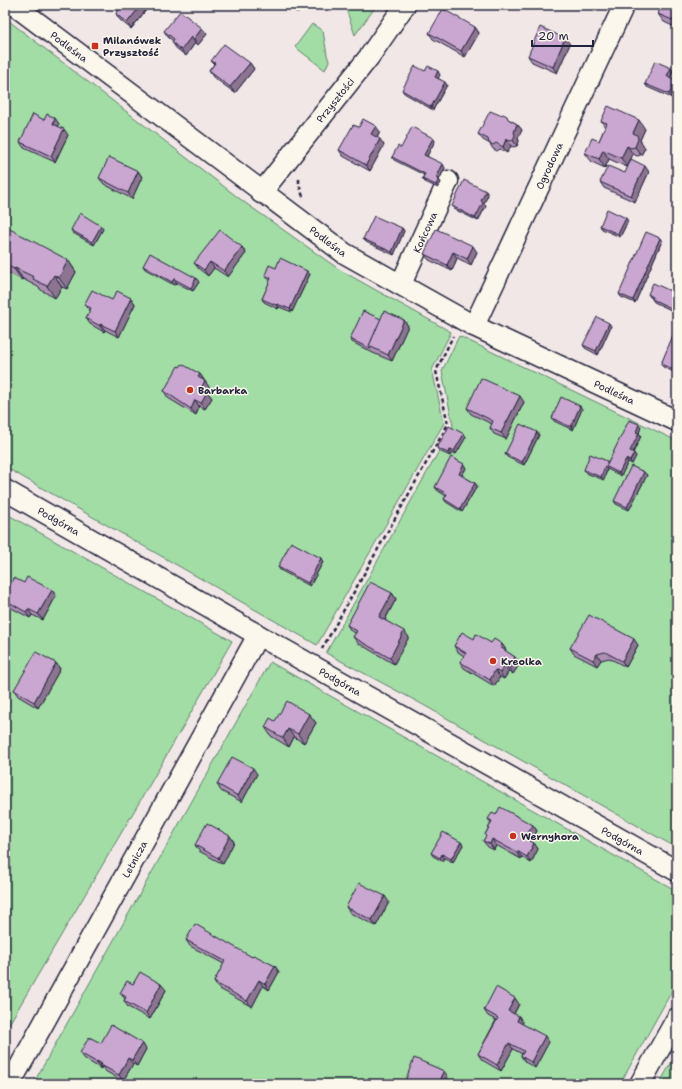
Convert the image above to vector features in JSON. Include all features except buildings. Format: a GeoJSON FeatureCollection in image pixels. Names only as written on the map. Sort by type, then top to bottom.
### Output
{"type":"FeatureCollection","features":[{"type":"Feature","properties":{"kind":"street","name":"Podleśna"},"geometry":{"type":"LineString","coordinates":[[14,5],[261,193],[344,253],[474,326],[677,421]]}},
{"type":"Feature","properties":{"kind":"street","name":"Przyszłości"},"geometry":{"type":"LineString","coordinates":[[261,193],[370,57],[404,5]]}},
{"type":"Feature","properties":{"kind":"street","name":"Ogrodowa"},"geometry":{"type":"LineString","coordinates":[[474,326],[624,5]]}},
{"type":"Feature","properties":{"kind":"street","name":"Końcowa"},"geometry":{"type":"LineString","coordinates":[[401,284],[448,181]]}},
{"type":"Feature","properties":{"kind":"street","name":"Podgórna"},"geometry":{"type":"LineString","coordinates":[[5,490],[258,635],[677,870]]}},
{"type":"Feature","properties":{"kind":"street","name":"Letnicza"},"geometry":{"type":"LineString","coordinates":[[10,1084],[258,635]]}},
{"type":"Feature","properties":{"kind":"street"},"geometry":{"type":"LineString","coordinates":[[640,1084],[677,1018]]}},
{"type":"Feature","properties":{"kind":"path"},"geometry":{"type":"LineString","coordinates":[[300,174],[298,184],[304,198]]}},
{"type":"Feature","properties":{"kind":"path"},"geometry":{"type":"LineString","coordinates":[[320,653],[448,424],[436,371],[453,336]]}},
{"type":"Feature","properties":{"kind":"green space"},"geometry":{"type":"Polygon","coordinates":[[[347,5],[377,5],[355,35],[346,9],[347,5]]]}},
{"type":"Feature","properties":{"kind":"green space"},"geometry":{"type":"Polygon","coordinates":[[[5,18],[244,202],[340,270],[451,332],[432,370],[444,423],[317,645],[5,467],[5,18]]]}},
{"type":"Feature","properties":{"kind":"green space"},"geometry":{"type":"Polygon","coordinates":[[[312,24],[323,31],[329,61],[325,70],[295,47],[312,24]]]}},
{"type":"Feature","properties":{"kind":"green space"},"geometry":{"type":"Polygon","coordinates":[[[459,336],[677,441],[677,848],[418,702],[326,653],[453,426],[442,371],[459,336]]]}},
{"type":"Feature","properties":{"kind":"green space"},"geometry":{"type":"Polygon","coordinates":[[[5,513],[232,641],[5,1031],[5,513]]]}},
{"type":"Feature","properties":{"kind":"green space"},"geometry":{"type":"Polygon","coordinates":[[[270,662],[677,891],[677,982],[620,1084],[33,1084],[270,662]]]}},
{"type":"Feature","properties":{"kind":"green space"},"geometry":{"type":"Polygon","coordinates":[[[677,1053],[677,1084],[659,1084],[677,1053]]]}},
{"type":"Feature","properties":{"kind":"place","name":"Milanówek Przyszłość"},"geometry":{"type":"Point","coordinates":[95,46]}},
{"type":"Feature","properties":{"kind":"place","name":"Barbarka"},"geometry":{"type":"Point","coordinates":[190,390]}},
{"type":"Feature","properties":{"kind":"place","name":"Kreolka"},"geometry":{"type":"Point","coordinates":[493,661]}},
{"type":"Feature","properties":{"kind":"place","name":"Wernyhora"},"geometry":{"type":"Point","coordinates":[513,836]}}]}
